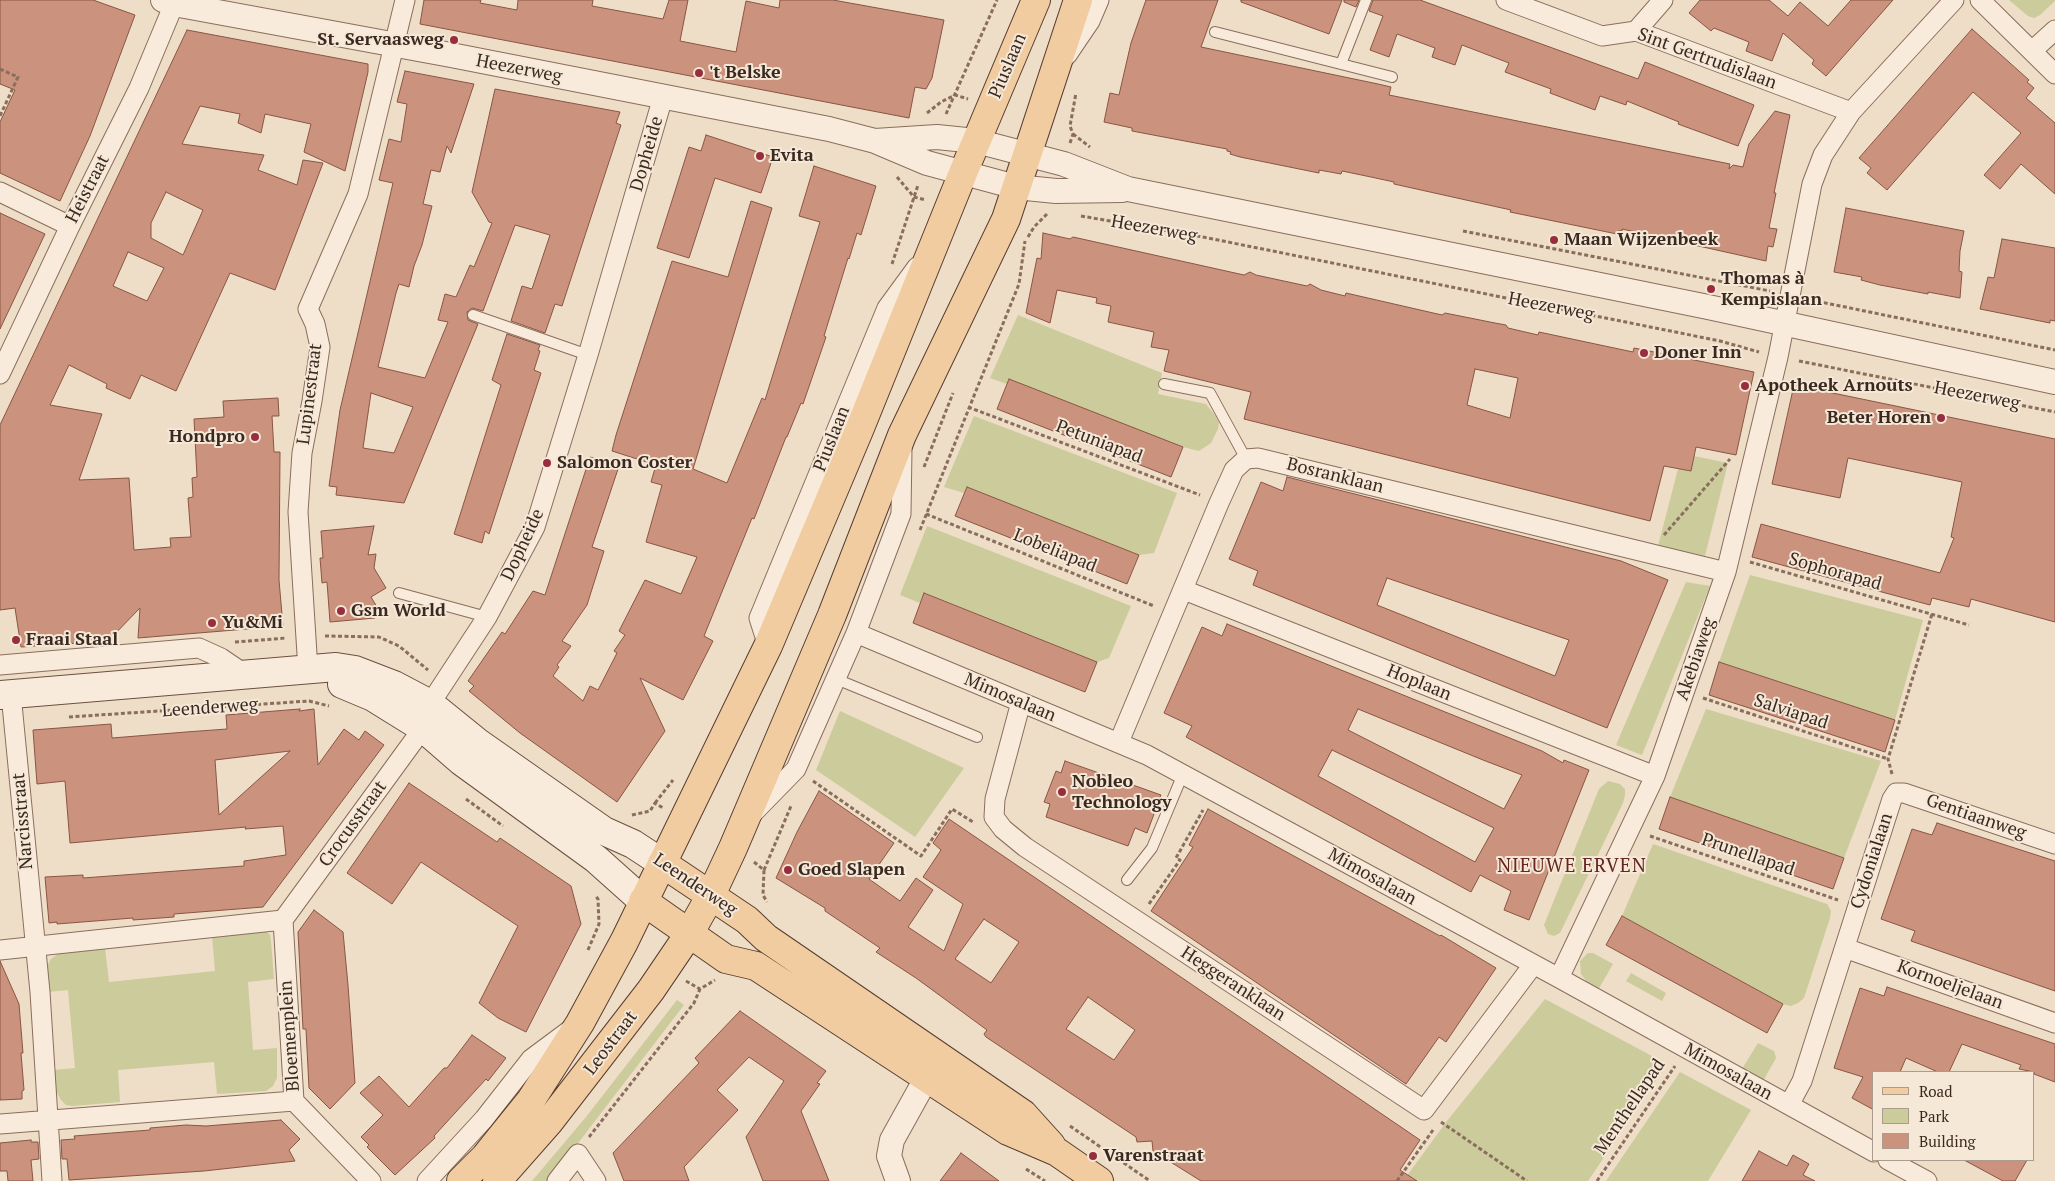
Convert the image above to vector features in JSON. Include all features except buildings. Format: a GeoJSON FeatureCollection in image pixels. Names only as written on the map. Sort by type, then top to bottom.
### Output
{"type":"FeatureCollection","features":[{"type":"Feature","properties":{"kind":"main road","name":"Piuslaan"},"geometry":{"type":"LineString","coordinates":[[662,863],[768,646],[1036,0]]}},
{"type":"Feature","properties":{"kind":"main road"},"geometry":{"type":"LineString","coordinates":[[711,895],[745,821],[832,616],[902,435],[1006,219],[1078,0]]}},
{"type":"Feature","properties":{"kind":"main road","name":"Leenderweg"},"geometry":{"type":"LineString","coordinates":[[5,694],[336,667],[355,670],[394,685],[426,716],[461,761],[596,859],[643,901],[726,958],[756,966],[1008,1131],[1057,1152],[1100,1181]]}},
{"type":"Feature","properties":{"kind":"main road","name":"Leenderweg"},"geometry":{"type":"LineString","coordinates":[[426,716],[477,742],[604,831],[633,844],[711,895],[747,920],[766,938],[1023,1114],[1057,1152]]}},
{"type":"Feature","properties":{"kind":"main road","name":"Leostraat"},"geometry":{"type":"LineString","coordinates":[[461,1181],[484,1157],[531,1100],[580,1023],[624,942],[662,863]]}},
{"type":"Feature","properties":{"kind":"main road","name":"Leostraat"},"geometry":{"type":"LineString","coordinates":[[497,1181],[549,1122],[651,990],[690,934],[711,895]]}},
{"type":"Feature","properties":{"kind":"street","name":"Lupinestraat"},"geometry":{"type":"LineString","coordinates":[[308,670],[298,512],[302,453],[320,347],[315,324],[308,310],[358,194],[405,0]]}},
{"type":"Feature","properties":{"kind":"street"},"geometry":{"type":"LineString","coordinates":[[1054,73],[1090,21],[1099,0]]}},
{"type":"Feature","properties":{"kind":"street","name":"Sint Gertrudislaan"},"geometry":{"type":"LineString","coordinates":[[1506,0],[1602,36],[1636,31],[1850,112]]}},
{"type":"Feature","properties":{"kind":"street"},"geometry":{"type":"LineString","coordinates":[[1636,31],[1663,0]]}},
{"type":"Feature","properties":{"kind":"street"},"geometry":{"type":"LineString","coordinates":[[1785,324],[1812,184],[1823,155],[1850,112],[1954,0]]}},
{"type":"Feature","properties":{"kind":"street"},"geometry":{"type":"LineString","coordinates":[[1980,0],[2033,50],[2055,74]]}},
{"type":"Feature","properties":{"kind":"street","name":"Heezerweg"},"geometry":{"type":"LineString","coordinates":[[169,2],[829,129],[875,141],[907,156],[963,173],[1016,186],[1064,191],[1128,190]]}},
{"type":"Feature","properties":{"kind":"street","name":"Heistraat"},"geometry":{"type":"LineString","coordinates":[[0,374],[70,226],[139,88],[169,2]]}},
{"type":"Feature","properties":{"kind":"street"},"geometry":{"type":"LineString","coordinates":[[2033,50],[2055,30]]}},
{"type":"Feature","properties":{"kind":"street","name":"Dopheide"},"geometry":{"type":"LineString","coordinates":[[426,716],[487,617],[536,527],[663,97]]}},
{"type":"Feature","properties":{"kind":"street","name":"Heezerweg"},"geometry":{"type":"LineString","coordinates":[[875,141],[937,137],[976,141],[1064,164],[1128,190],[1785,324],[2055,382]]}},
{"type":"Feature","properties":{"kind":"street"},"geometry":{"type":"LineString","coordinates":[[0,192],[70,226]]}},
{"type":"Feature","properties":{"kind":"street","name":"Akebiaweg"},"geometry":{"type":"LineString","coordinates":[[1559,978],[1655,776],[1685,692],[1729,564],[1785,324]]}},
{"type":"Feature","properties":{"kind":"street"},"geometry":{"type":"LineString","coordinates":[[745,821],[796,769],[856,633],[901,514],[902,435]]}},
{"type":"Feature","properties":{"kind":"street","name":"Bosranklaan"},"geometry":{"type":"LineString","coordinates":[[1246,459],[1258,458],[1657,555],[1729,564]]}},
{"type":"Feature","properties":{"kind":"street"},"geometry":{"type":"LineString","coordinates":[[1119,742],[1219,503],[1234,470],[1246,459]]}},
{"type":"Feature","properties":{"kind":"street","name":"Hoplaan"},"geometry":{"type":"LineString","coordinates":[[1184,590],[1655,776]]}},
{"type":"Feature","properties":{"kind":"street","name":"Mimosalaan"},"geometry":{"type":"LineString","coordinates":[[856,633],[1119,742],[1183,774],[1872,1151]]}},
{"type":"Feature","properties":{"kind":"street","name":"Leenderweg"},"geometry":{"type":"LineString","coordinates":[[0,665],[199,648],[221,658],[246,675]]}},
{"type":"Feature","properties":{"kind":"street","name":"Narcisstraat"},"geometry":{"type":"LineString","coordinates":[[5,694],[34,947]]}},
{"type":"Feature","properties":{"kind":"street"},"geometry":{"type":"LineString","coordinates":[[994,817],[995,799],[1021,702]]}},
{"type":"Feature","properties":{"kind":"street","name":"Crocusstraat"},"geometry":{"type":"LineString","coordinates":[[283,920],[426,716]]}},
{"type":"Feature","properties":{"kind":"street","name":"Gentiaanweg"},"geometry":{"type":"LineString","coordinates":[[1896,793],[1904,793],[2055,844]]}},
{"type":"Feature","properties":{"kind":"street","name":"Cydonialaan"},"geometry":{"type":"LineString","coordinates":[[1789,1105],[1802,1081],[1892,799],[1896,793]]}},
{"type":"Feature","properties":{"kind":"street","name":"Heggeranklaan"},"geometry":{"type":"LineString","coordinates":[[994,817],[1003,829],[1024,847],[1431,1116]]}},
{"type":"Feature","properties":{"kind":"street"},"geometry":{"type":"LineString","coordinates":[[0,950],[283,920]]}},
{"type":"Feature","properties":{"kind":"street","name":"Bloemenplein"},"geometry":{"type":"LineString","coordinates":[[0,1124],[294,1101],[283,920]]}},
{"type":"Feature","properties":{"kind":"street"},"geometry":{"type":"LineString","coordinates":[[34,947],[40,992],[52,1181]]}},
{"type":"Feature","properties":{"kind":"street","name":"Kornoeljelaan"},"geometry":{"type":"LineString","coordinates":[[1845,948],[2055,1023]]}},
{"type":"Feature","properties":{"kind":"street"},"geometry":{"type":"LineString","coordinates":[[1431,1116],[1533,965]]}},
{"type":"Feature","properties":{"kind":"street","name":"Leostraat"},"geometry":{"type":"LineString","coordinates":[[427,1181],[484,1119],[531,1059],[580,1023]]}},
{"type":"Feature","properties":{"kind":"street"},"geometry":{"type":"LineString","coordinates":[[898,1181],[889,1156],[892,1140],[927,1077]]}},
{"type":"Feature","properties":{"kind":"street"},"geometry":{"type":"LineString","coordinates":[[294,1101],[371,1181]]}},
{"type":"Feature","properties":{"kind":"street"},"geometry":{"type":"LineString","coordinates":[[557,1181],[578,1154],[596,1181]]}},
{"type":"Feature","properties":{"kind":"street"},"geometry":{"type":"LineString","coordinates":[[1890,1161],[1927,1181]]}},
{"type":"Feature","properties":{"kind":"lane"},"geometry":{"type":"LineString","coordinates":[[1342,64],[1366,0]]}},
{"type":"Feature","properties":{"kind":"lane"},"geometry":{"type":"LineString","coordinates":[[1215,32],[1392,77]]}},
{"type":"Feature","properties":{"kind":"lane"},"geometry":{"type":"LineString","coordinates":[[473,315],[588,355]]}},
{"type":"Feature","properties":{"kind":"lane"},"geometry":{"type":"LineString","coordinates":[[1164,384],[1210,393],[1246,459]]}},
{"type":"Feature","properties":{"kind":"lane"},"geometry":{"type":"LineString","coordinates":[[399,593],[487,617]]}},
{"type":"Feature","properties":{"kind":"lane"},"geometry":{"type":"LineString","coordinates":[[836,679],[977,737]]}},
{"type":"Feature","properties":{"kind":"lane"},"geometry":{"type":"LineString","coordinates":[[1127,880],[1152,848],[1183,774]]}},
{"type":"Feature","properties":{"kind":"path"},"geometry":{"type":"LineString","coordinates":[[0,69],[18,77],[0,116]]}},
{"type":"Feature","properties":{"kind":"path"},"geometry":{"type":"LineString","coordinates":[[1073,134],[1095,150]]}},
{"type":"Feature","properties":{"kind":"path","name":"Heezerweg"},"geometry":{"type":"LineString","coordinates":[[1074,215],[1203,237],[1700,337],[1778,357],[2055,412]]}},
{"type":"Feature","properties":{"kind":"path"},"geometry":{"type":"LineString","coordinates":[[1046,217],[1055,216]]}},
{"type":"Feature","properties":{"kind":"path"},"geometry":{"type":"LineString","coordinates":[[1460,230],[1791,295],[1852,310],[2055,350]]}},
{"type":"Feature","properties":{"kind":"path"},"geometry":{"type":"LineString","coordinates":[[919,532],[968,407],[1020,284],[1026,241]]}},
{"type":"Feature","properties":{"kind":"path","name":"Petuniapad"},"geometry":{"type":"LineString","coordinates":[[968,407],[1219,503]]}},
{"type":"Feature","properties":{"kind":"path"},"geometry":{"type":"LineString","coordinates":[[1657,555],[1662,538],[1731,458],[1753,461]]}},
{"type":"Feature","properties":{"kind":"path","name":"Lobeliapad"},"geometry":{"type":"LineString","coordinates":[[926,514],[1174,614]]}},
{"type":"Feature","properties":{"kind":"path","name":"Sophorapad"},"geometry":{"type":"LineString","coordinates":[[1729,564],[1932,614],[1969,625]]}},
{"type":"Feature","properties":{"kind":"path"},"geometry":{"type":"LineString","coordinates":[[1888,759],[1932,614]]}},
{"type":"Feature","properties":{"kind":"path","name":"Salviapad"},"geometry":{"type":"LineString","coordinates":[[1685,692],[1888,759]]}},
{"type":"Feature","properties":{"kind":"path","name":"Leenderweg"},"geometry":{"type":"LineString","coordinates":[[63,718],[309,701],[334,708]]}},
{"type":"Feature","properties":{"kind":"path","name":"Cydonialaan"},"geometry":{"type":"LineString","coordinates":[[1888,759],[1896,793]]}},
{"type":"Feature","properties":{"kind":"path"},"geometry":{"type":"LineString","coordinates":[[796,769],[921,856],[952,810],[981,827],[994,817]]}},
{"type":"Feature","properties":{"kind":"path"},"geometry":{"type":"LineString","coordinates":[[764,870],[796,794],[796,769]]}},
{"type":"Feature","properties":{"kind":"path"},"geometry":{"type":"LineString","coordinates":[[1137,921],[1180,860],[1176,858],[1214,790]]}},
{"type":"Feature","properties":{"kind":"path","name":"Prunellapad"},"geometry":{"type":"LineString","coordinates":[[1629,829],[1858,906]]}},
{"type":"Feature","properties":{"kind":"path"},"geometry":{"type":"LineString","coordinates":[[594,893],[598,899],[600,924]]}},
{"type":"Feature","properties":{"kind":"path"},"geometry":{"type":"LineString","coordinates":[[578,1154],[584,1142],[694,1003],[700,989]]}},
{"type":"Feature","properties":{"kind":"path","name":"Menthellapad"},"geometry":{"type":"LineString","coordinates":[[1597,1181],[1686,1048]]}},
{"type":"Feature","properties":{"kind":"path"},"geometry":{"type":"LineString","coordinates":[[1397,1181],[1431,1116],[1527,1181]]}},
{"type":"Feature","properties":{"kind":"green space"},"geometry":{"type":"Polygon","coordinates":[[[2009,0],[2055,1],[2034,18],[2028,16],[2009,0]]]}},
{"type":"Feature","properties":{"kind":"green space"},"geometry":{"type":"Polygon","coordinates":[[[1018,315],[1162,373],[1158,394],[1206,404],[1214,414],[1219,422],[1218,429],[1211,443],[1199,451],[1183,447],[990,378],[1018,315]]]}},
{"type":"Feature","properties":{"kind":"green space"},"geometry":{"type":"Polygon","coordinates":[[[974,416],[1177,493],[1154,553],[1139,555],[967,487],[964,493],[944,487],[974,416]]]}},
{"type":"Feature","properties":{"kind":"green space"},"geometry":{"type":"Polygon","coordinates":[[[1694,456],[1728,463],[1705,556],[1658,546],[1678,469],[1691,471],[1694,456]]]}},
{"type":"Feature","properties":{"kind":"green space"},"geometry":{"type":"Polygon","coordinates":[[[927,526],[1131,606],[1109,658],[1097,662],[925,593],[920,603],[900,595],[927,526]]]}},
{"type":"Feature","properties":{"kind":"green space"},"geometry":{"type":"Polygon","coordinates":[[[1750,575],[1923,620],[1895,720],[1719,662],[1750,575]]]}},
{"type":"Feature","properties":{"kind":"green space"},"geometry":{"type":"Polygon","coordinates":[[[1686,582],[1710,586],[1642,755],[1616,745],[1686,582]]]}},
{"type":"Feature","properties":{"kind":"green space"},"geometry":{"type":"Polygon","coordinates":[[[1706,709],[1881,761],[1844,858],[1670,797],[1706,709]]]}},
{"type":"Feature","properties":{"kind":"green space"},"geometry":{"type":"Polygon","coordinates":[[[840,711],[964,768],[915,837],[816,770],[840,711]]]}},
{"type":"Feature","properties":{"kind":"green space"},"geometry":{"type":"Polygon","coordinates":[[[1608,781],[1620,784],[1625,789],[1623,803],[1560,933],[1554,936],[1548,934],[1544,925],[1599,789],[1608,781]]]}},
{"type":"Feature","properties":{"kind":"green space"},"geometry":{"type":"Polygon","coordinates":[[[1653,844],[1827,904],[1831,911],[1830,918],[1804,998],[1791,1006],[1783,1004],[1622,916],[1653,844]]]}},
{"type":"Feature","properties":{"kind":"green space"},"geometry":{"type":"Polygon","coordinates":[[[266,931],[270,935],[271,941],[274,979],[248,982],[253,1050],[277,1048],[277,1078],[273,1086],[266,1091],[217,1094],[214,1062],[118,1070],[120,1102],[73,1106],[66,1105],[61,1100],[56,1091],[54,1070],[75,1068],[68,990],[48,992],[46,968],[51,959],[58,954],[105,948],[109,982],[215,971],[212,935],[266,931]]]}},
{"type":"Feature","properties":{"kind":"green space"},"geometry":{"type":"Polygon","coordinates":[[[1588,953],[1593,953],[1613,964],[1598,990],[1589,985],[1581,974],[1580,961],[1588,953]]]}},
{"type":"Feature","properties":{"kind":"green space"},"geometry":{"type":"Polygon","coordinates":[[[1631,973],[1666,993],[1662,1001],[1626,981],[1631,973]]]}},
{"type":"Feature","properties":{"kind":"green space"},"geometry":{"type":"Polygon","coordinates":[[[1545,999],[1667,1064],[1588,1181],[1403,1181],[1447,1121],[1545,999]]]}},
{"type":"Feature","properties":{"kind":"green space"},"geometry":{"type":"Polygon","coordinates":[[[677,1000],[684,1005],[549,1181],[532,1181],[586,1117],[677,1000]]]}},
{"type":"Feature","properties":{"kind":"green space"},"geometry":{"type":"Polygon","coordinates":[[[1758,1043],[1774,1051],[1776,1058],[1763,1081],[1742,1069],[1758,1043]]]}},
{"type":"Feature","properties":{"kind":"green space"},"geometry":{"type":"Polygon","coordinates":[[[1680,1072],[1751,1110],[1708,1181],[1606,1181],[1680,1072]]]}},
{"type":"Feature","properties":{"kind":"place","name":"St. Servaasweg"},"geometry":{"type":"Point","coordinates":[454,40]}},
{"type":"Feature","properties":{"kind":"place","name":"'t Belske"},"geometry":{"type":"Point","coordinates":[699,73]}},
{"type":"Feature","properties":{"kind":"place","name":"Evita"},"geometry":{"type":"Point","coordinates":[760,156]}},
{"type":"Feature","properties":{"kind":"place","name":"Maan Wijzenbeek"},"geometry":{"type":"Point","coordinates":[1554,240]}},
{"type":"Feature","properties":{"kind":"place","name":"Thomas à Kempislaan"},"geometry":{"type":"Point","coordinates":[1711,289]}},
{"type":"Feature","properties":{"kind":"place","name":"Doner Inn"},"geometry":{"type":"Point","coordinates":[1644,353]}},
{"type":"Feature","properties":{"kind":"place","name":"Apotheek Arnouts"},"geometry":{"type":"Point","coordinates":[1745,386]}},
{"type":"Feature","properties":{"kind":"place","name":"Beter Horen"},"geometry":{"type":"Point","coordinates":[1941,418]}},
{"type":"Feature","properties":{"kind":"place","name":"Hondpro"},"geometry":{"type":"Point","coordinates":[255,437]}},
{"type":"Feature","properties":{"kind":"place","name":"Salomon Coster"},"geometry":{"type":"Point","coordinates":[547,463]}},
{"type":"Feature","properties":{"kind":"place","name":"Gsm World"},"geometry":{"type":"Point","coordinates":[341,611]}},
{"type":"Feature","properties":{"kind":"place","name":"Yu&Mi"},"geometry":{"type":"Point","coordinates":[212,623]}},
{"type":"Feature","properties":{"kind":"place","name":"Fraai Staal"},"geometry":{"type":"Point","coordinates":[16,640]}},
{"type":"Feature","properties":{"kind":"place","name":"Nobleo Technology"},"geometry":{"type":"Point","coordinates":[1062,792]}},
{"type":"Feature","properties":{"kind":"place","name":"Goed Slapen"},"geometry":{"type":"Point","coordinates":[788,870]}},
{"type":"Feature","properties":{"kind":"place","name":"Varenstraat"},"geometry":{"type":"Point","coordinates":[1093,1156]}},
{"type":"Feature","properties":{"kind":"district","name":"NIEUWE ERVEN"},"geometry":{"type":"Point","coordinates":[1572,867]}}]}
